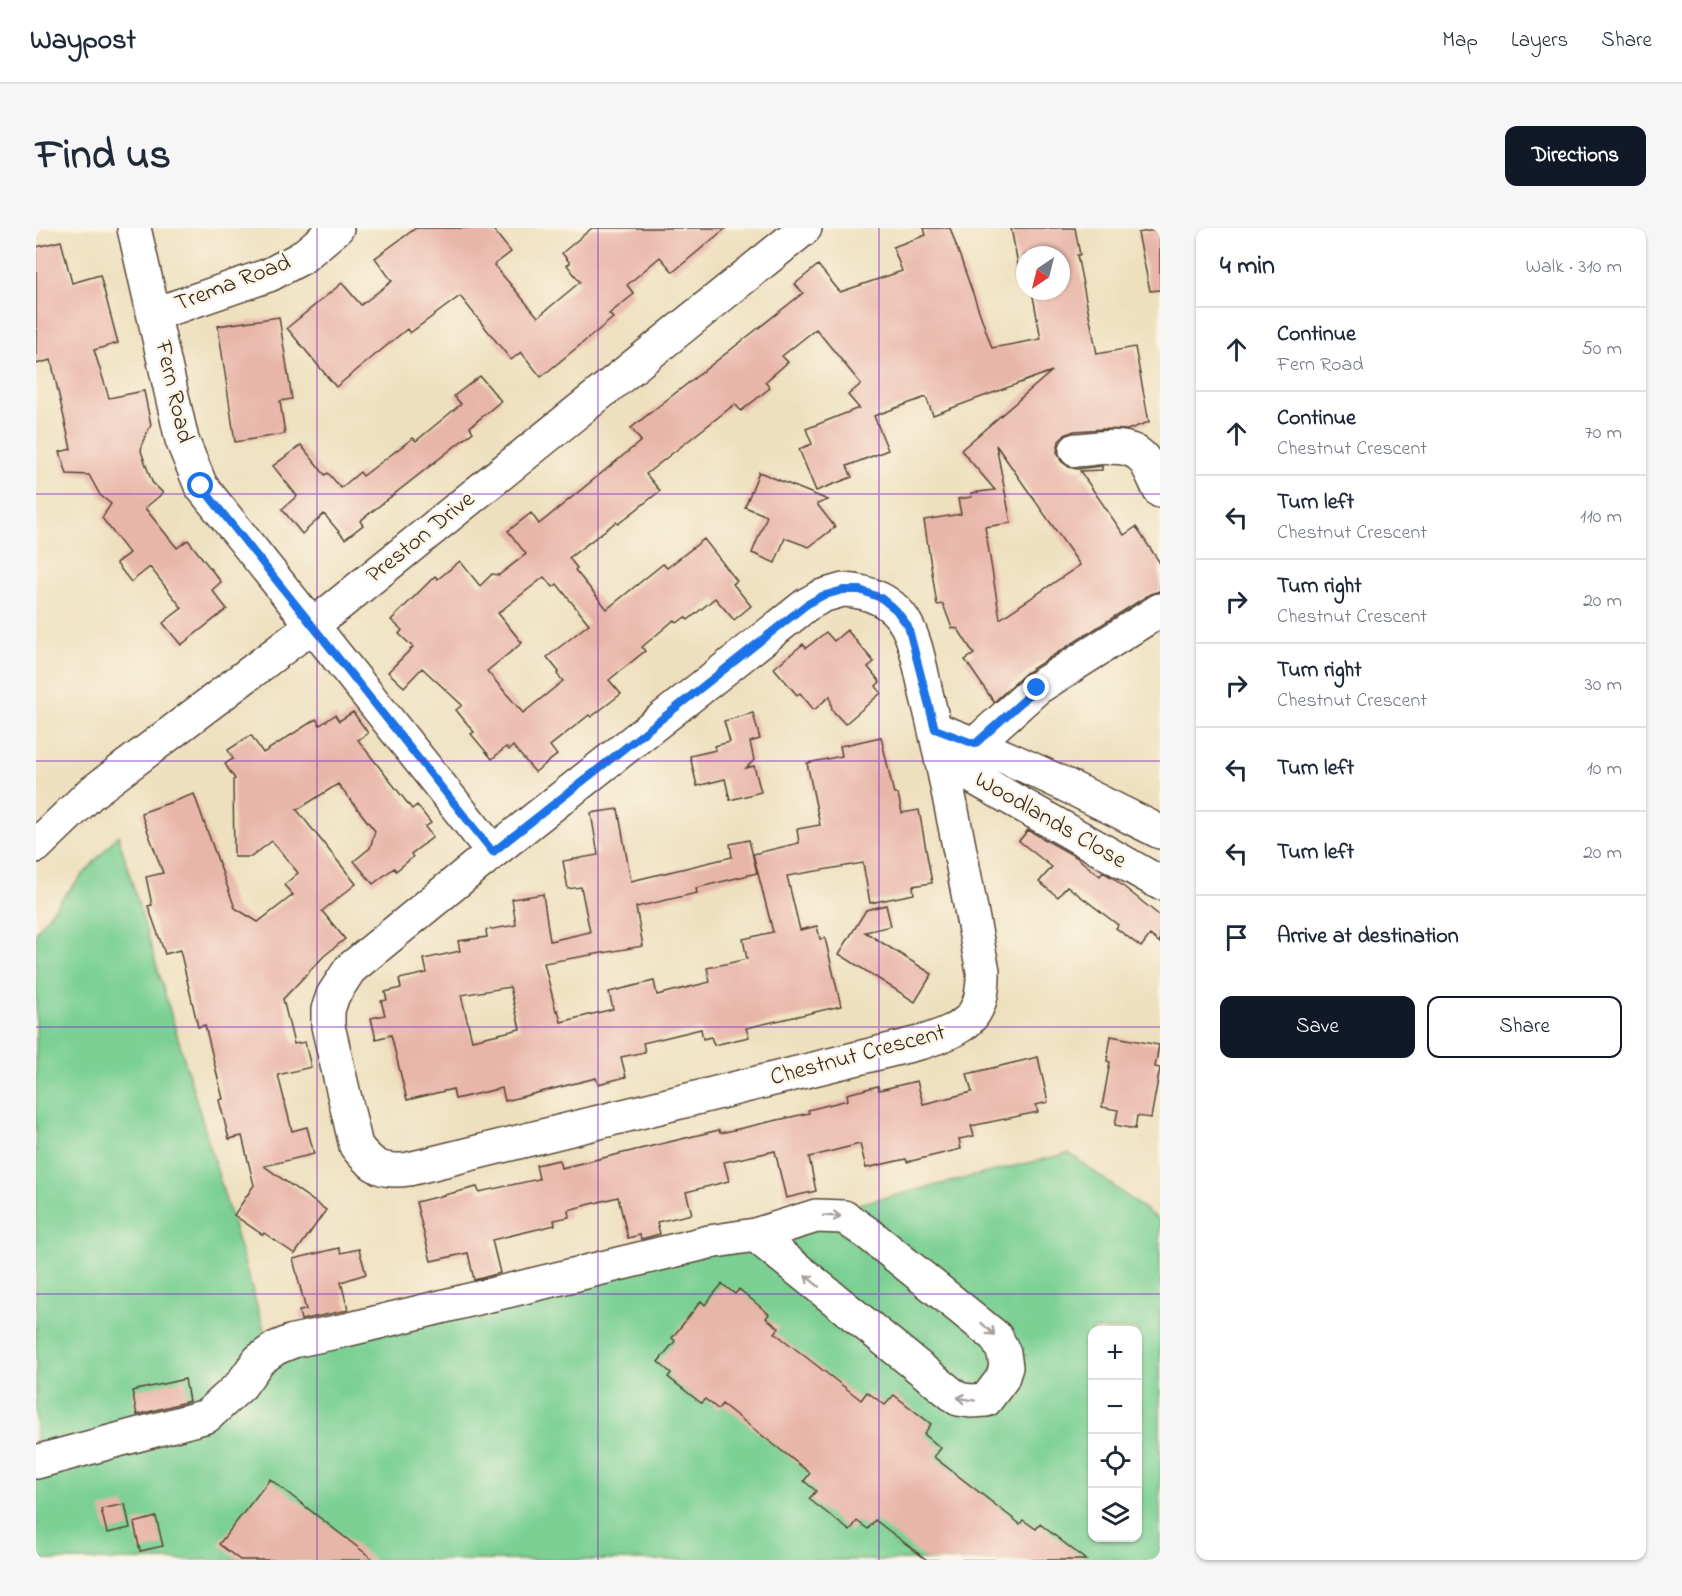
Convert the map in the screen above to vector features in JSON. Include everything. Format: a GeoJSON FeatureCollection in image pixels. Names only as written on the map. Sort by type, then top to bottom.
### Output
{"type":"FeatureCollection","features":[{"type":"Feature","properties":{"kind":"street","name":"Fern Road"},"geometry":{"type":"LineString","coordinates":[[134,228],[182,440],[201,486],[312,626]]}},
{"type":"Feature","properties":{"kind":"street","name":"Trema Road"},"geometry":{"type":"LineString","coordinates":[[155,314],[269,275],[301,258],[337,228]]}},
{"type":"Feature","properties":{"kind":"street","name":"Preston Drive"},"geometry":{"type":"LineString","coordinates":[[36,846],[99,787],[312,626],[805,228]]}},
{"type":"Feature","properties":{"kind":"street"},"geometry":{"type":"LineString","coordinates":[[1076,450],[1124,448],[1134,451],[1144,459],[1160,491]]}},
{"type":"Feature","properties":{"kind":"street","name":"Chestnut Crescent"},"geometry":{"type":"LineString","coordinates":[[843,590],[860,590],[881,598],[896,610],[908,626],[938,744],[983,971],[983,992],[979,1005],[973,1015],[953,1032],[923,1042],[410,1169],[393,1171],[378,1167],[367,1160],[356,1146],[328,1026],[328,1010],[333,995],[350,969],[493,852],[806,605],[822,596],[843,590]]}},
{"type":"Feature","properties":{"kind":"street"},"geometry":{"type":"LineString","coordinates":[[975,744],[1037,688],[1160,610]]}},
{"type":"Feature","properties":{"kind":"street"},"geometry":{"type":"LineString","coordinates":[[312,626],[493,852]]}},
{"type":"Feature","properties":{"kind":"street"},"geometry":{"type":"LineString","coordinates":[[938,744],[975,744],[1041,772],[1160,832]]}},
{"type":"Feature","properties":{"kind":"street","name":"Woodlands Close"},"geometry":{"type":"LineString","coordinates":[[938,744],[1160,883]]}},
{"type":"Feature","properties":{"kind":"street"},"geometry":{"type":"LineString","coordinates":[[36,1462],[207,1416],[241,1385],[259,1360],[276,1347],[293,1341],[709,1242],[755,1235],[816,1216],[844,1217],[906,1263],[996,1337],[1004,1353],[1006,1367],[1002,1379],[986,1400],[958,1399],[755,1235]]}},
{"type":"Feature","properties":{"kind":"green space"},"geometry":{"type":"Polygon","coordinates":[[[118,835],[269,1347],[1069,1153],[1160,1221],[1160,1560],[36,1560],[36,932],[59,902],[118,835]]]}},
{"type":"Feature","properties":{"kind":"building"},"geometry":{"type":"Polygon","coordinates":[[[416,228],[492,228],[511,252],[494,265],[538,317],[580,282],[567,265],[570,263],[562,253],[592,228],[726,228],[673,272],[660,257],[627,285],[634,294],[609,314],[613,318],[541,377],[521,352],[511,360],[460,296],[410,333],[407,329],[336,387],[287,328],[342,283],[361,305],[392,281],[375,258],[416,228]]]}},
{"type":"Feature","properties":{"kind":"building"},"geometry":{"type":"Polygon","coordinates":[[[924,228],[950,228],[992,348],[1041,339],[1034,300],[1070,300],[1070,246],[1016,246],[1016,254],[1011,228],[1075,228],[1080,255],[1077,255],[1097,354],[1135,347],[1149,422],[1127,430],[1074,431],[1059,441],[1057,452],[1061,461],[1069,467],[1077,469],[1102,466],[1102,470],[1080,471],[1124,535],[1136,527],[1160,563],[1160,591],[1150,594],[1027,672],[994,702],[965,660],[974,654],[958,629],[952,628],[943,604],[937,605],[924,520],[961,514],[958,499],[972,497],[971,493],[995,490],[961,450],[1052,371],[933,415],[926,397],[874,416],[888,450],[847,466],[852,477],[816,491],[799,449],[812,444],[806,429],[859,408],[848,395],[861,384],[816,329],[782,356],[788,362],[765,382],[770,388],[741,411],[735,404],[646,474],[660,491],[569,558],[577,568],[575,570],[607,609],[663,564],[667,568],[704,539],[737,581],[733,584],[751,606],[734,620],[715,598],[688,620],[685,617],[677,623],[674,620],[642,647],[645,651],[609,680],[621,694],[591,717],[589,715],[550,746],[557,755],[535,772],[513,746],[509,750],[506,747],[492,759],[471,734],[474,732],[456,710],[462,705],[422,668],[404,687],[388,672],[413,647],[399,634],[402,630],[391,620],[435,576],[438,579],[460,561],[480,586],[492,574],[499,575],[526,554],[508,531],[531,513],[539,524],[641,441],[631,428],[803,293],[795,284],[818,265],[840,292],[902,271],[893,247],[926,235],[924,228]],[[996,445],[1011,523],[985,527],[1000,619],[1080,565],[996,445]],[[544,577],[498,613],[522,643],[487,671],[523,713],[563,681],[547,657],[589,624],[557,584],[553,587],[544,577]]]}},
{"type":"Feature","properties":{"kind":"building"},"geometry":{"type":"Polygon","coordinates":[[[1160,229],[1160,290],[1150,291],[1138,233],[1160,229]]]}},
{"type":"Feature","properties":{"kind":"building"},"geometry":{"type":"Polygon","coordinates":[[[61,241],[72,283],[100,275],[118,343],[94,350],[109,398],[144,391],[151,425],[141,451],[152,482],[163,493],[145,508],[177,548],[188,540],[221,582],[212,590],[227,609],[181,645],[163,623],[182,608],[150,567],[131,582],[116,563],[129,553],[102,518],[111,504],[100,495],[89,475],[67,474],[60,452],[71,449],[51,360],[36,364],[36,247],[61,241]]]}},
{"type":"Feature","properties":{"kind":"building"},"geometry":{"type":"Polygon","coordinates":[[[279,317],[292,399],[280,401],[285,434],[235,442],[218,326],[279,317]]]}},
{"type":"Feature","properties":{"kind":"building"},"geometry":{"type":"Polygon","coordinates":[[[480,376],[501,401],[470,427],[473,432],[360,521],[363,525],[345,539],[324,514],[302,534],[282,509],[297,496],[273,466],[301,445],[325,475],[328,473],[341,488],[360,472],[363,476],[413,438],[416,441],[461,404],[454,396],[480,376]]]}},
{"type":"Feature","properties":{"kind":"building"},"geometry":{"type":"Polygon","coordinates":[[[759,472],[828,500],[817,504],[835,527],[809,547],[785,538],[775,563],[752,553],[767,516],[745,507],[759,472]]]}},
{"type":"Feature","properties":{"kind":"building"},"geometry":{"type":"Polygon","coordinates":[[[847,630],[874,662],[868,667],[880,682],[876,686],[881,693],[845,724],[832,710],[830,696],[814,710],[800,693],[797,695],[774,668],[803,644],[806,648],[826,632],[834,641],[847,630]]]}},
{"type":"Feature","properties":{"kind":"building"},"geometry":{"type":"Polygon","coordinates":[[[353,712],[368,733],[358,740],[412,809],[417,805],[431,823],[425,827],[433,837],[411,854],[413,857],[396,871],[394,868],[373,884],[354,861],[370,848],[375,831],[338,784],[297,810],[356,884],[322,911],[345,939],[324,956],[283,999],[294,1044],[305,1042],[311,1067],[278,1075],[292,1131],[307,1127],[314,1154],[264,1166],[326,1210],[295,1254],[234,1215],[254,1185],[242,1136],[229,1139],[219,1100],[223,1099],[205,1025],[198,1027],[180,950],[165,954],[148,906],[152,905],[146,877],[163,873],[141,813],[194,794],[235,908],[258,922],[293,895],[284,885],[298,873],[272,841],[251,857],[234,857],[233,780],[235,779],[225,764],[233,759],[228,750],[251,735],[263,753],[316,719],[320,725],[335,715],[339,721],[353,712]]]}},
{"type":"Feature","properties":{"kind":"building"},"geometry":{"type":"Polygon","coordinates":[[[753,713],[760,739],[750,742],[754,760],[746,768],[754,766],[761,792],[730,800],[725,779],[697,786],[690,756],[716,750],[714,746],[730,742],[724,721],[753,713]]]}},
{"type":"Feature","properties":{"kind":"building"},"geometry":{"type":"Polygon","coordinates":[[[881,737],[894,794],[898,794],[902,813],[919,810],[932,883],[913,886],[914,894],[870,903],[863,863],[787,876],[800,930],[817,926],[820,939],[825,938],[841,1006],[746,1028],[749,1037],[714,1045],[711,1037],[703,1039],[701,1029],[643,1043],[645,1052],[621,1057],[626,1077],[598,1084],[596,1078],[505,1101],[502,1088],[455,1099],[453,1089],[407,1100],[391,1035],[376,1039],[371,1018],[385,1015],[381,1001],[387,1000],[385,992],[401,988],[399,979],[427,973],[424,959],[460,951],[458,941],[487,937],[486,930],[516,925],[512,899],[543,894],[550,941],[590,932],[581,887],[568,889],[563,861],[598,855],[591,813],[618,809],[631,881],[732,857],[730,844],[749,840],[757,873],[696,888],[697,893],[636,907],[643,946],[544,963],[561,1022],[613,1009],[609,992],[654,981],[657,995],[710,982],[707,968],[747,959],[743,939],[773,932],[753,854],[799,843],[797,829],[820,825],[807,763],[842,756],[840,746],[881,737]],[[510,987],[461,995],[472,1040],[520,1029],[510,987]]]}},
{"type":"Feature","properties":{"kind":"building"},"geometry":{"type":"Polygon","coordinates":[[[1028,830],[1076,857],[1100,876],[1103,872],[1113,878],[1160,916],[1160,943],[1150,935],[1141,947],[1116,928],[1118,925],[1067,886],[1058,897],[1039,882],[1052,867],[1019,841],[1028,830]]]}},
{"type":"Feature","properties":{"kind":"building"},"geometry":{"type":"Polygon","coordinates":[[[886,905],[891,926],[865,932],[932,974],[915,1002],[839,954],[866,910],[886,905]]]}},
{"type":"Feature","properties":{"kind":"building"},"geometry":{"type":"Polygon","coordinates":[[[1111,1036],[1159,1045],[1155,1067],[1160,1068],[1151,1118],[1137,1116],[1135,1129],[1115,1125],[1118,1110],[1102,1107],[1110,1062],[1107,1061],[1111,1036]]]}},
{"type":"Feature","properties":{"kind":"building"},"geometry":{"type":"Polygon","coordinates":[[[1038,1057],[1048,1102],[1036,1105],[1038,1112],[971,1126],[974,1136],[959,1139],[961,1149],[907,1162],[906,1159],[866,1168],[860,1144],[809,1157],[816,1191],[786,1198],[775,1151],[724,1162],[729,1181],[686,1192],[692,1214],[657,1222],[660,1234],[641,1239],[640,1235],[628,1238],[618,1197],[568,1210],[569,1217],[554,1220],[555,1225],[492,1240],[500,1273],[474,1280],[468,1253],[431,1261],[416,1202],[477,1187],[479,1192],[539,1179],[536,1165],[559,1160],[561,1168],[719,1130],[720,1133],[809,1113],[808,1110],[848,1100],[847,1094],[878,1086],[879,1090],[917,1081],[923,1104],[972,1092],[967,1074],[1038,1057]]]}},
{"type":"Feature","properties":{"kind":"building"},"geometry":{"type":"Polygon","coordinates":[[[339,1248],[341,1253],[359,1249],[366,1274],[341,1282],[348,1310],[301,1320],[299,1311],[306,1310],[293,1259],[339,1248]]]}},
{"type":"Feature","properties":{"kind":"building"},"geometry":{"type":"Polygon","coordinates":[[[722,1284],[735,1294],[739,1289],[769,1314],[766,1318],[779,1328],[775,1333],[861,1400],[867,1392],[885,1405],[894,1395],[931,1424],[924,1434],[941,1448],[934,1457],[1020,1524],[1023,1520],[1036,1529],[1040,1524],[1086,1560],[927,1560],[875,1520],[868,1529],[857,1521],[850,1531],[809,1499],[816,1491],[804,1481],[810,1473],[722,1404],[718,1409],[705,1399],[701,1403],[668,1377],[671,1373],[658,1362],[675,1341],[672,1338],[701,1301],[705,1305],[722,1284]]]}},
{"type":"Feature","properties":{"kind":"building"},"geometry":{"type":"Polygon","coordinates":[[[185,1379],[189,1401],[137,1415],[132,1391],[185,1379]]]}},
{"type":"Feature","properties":{"kind":"building"},"geometry":{"type":"Polygon","coordinates":[[[270,1479],[374,1560],[240,1560],[219,1544],[270,1479]]]}},
{"type":"Feature","properties":{"kind":"building"},"geometry":{"type":"Polygon","coordinates":[[[125,1504],[130,1528],[107,1533],[101,1509],[125,1504]]]}},
{"type":"Feature","properties":{"kind":"building"},"geometry":{"type":"Polygon","coordinates":[[[156,1517],[163,1546],[140,1551],[134,1523],[156,1517]]]}},
{"type":"Feature","properties":{"kind":"route"},"geometry":{"type":"LineString","coordinates":[[201,486],[493,852],[806,605],[822,596],[843,590],[860,590],[881,598],[896,610],[908,626],[935,729],[975,744],[1037,688]]}}]}
